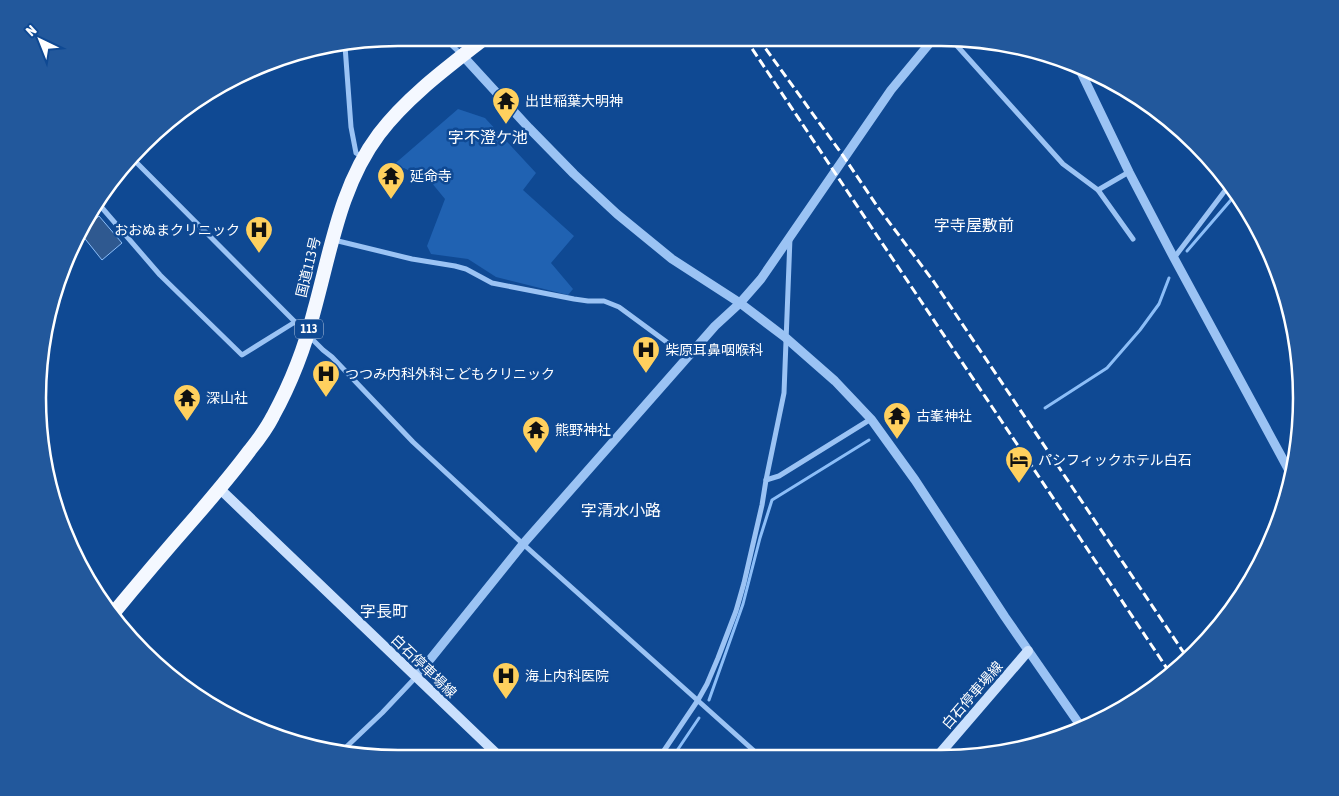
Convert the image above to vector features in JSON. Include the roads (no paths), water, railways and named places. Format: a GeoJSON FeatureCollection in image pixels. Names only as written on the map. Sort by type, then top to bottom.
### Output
{"type":"FeatureCollection","features":[{"type":"Feature","properties":{"kind":"highway","name":"国道113号"},"geometry":{"type":"LineString","coordinates":[[117,609],[220,489],[272,418],[282,399],[308,335],[342,206],[364,158],[379,135],[404,106],[474,46]]}},
{"type":"Feature","properties":{"kind":"main road","name":"白石停車場線"},"geometry":{"type":"LineString","coordinates":[[220,489],[493,750]]}},
{"type":"Feature","properties":{"kind":"main road","name":"白石停車場線"},"geometry":{"type":"LineString","coordinates":[[943,750],[1028,651]]}},
{"type":"Feature","properties":{"kind":"street"},"geometry":{"type":"LineString","coordinates":[[452,46],[574,174],[617,214],[672,259],[740,303],[786,338],[834,381],[871,419],[915,480],[1005,617],[1078,722]]}},
{"type":"Feature","properties":{"kind":"street"},"geometry":{"type":"LineString","coordinates":[[347,746],[416,677],[524,544],[715,326],[740,303],[761,279],[891,90],[927,46]]}},
{"type":"Feature","properties":{"kind":"street"},"geometry":{"type":"LineString","coordinates":[[958,47],[1063,164],[1098,190],[1133,239]]}},
{"type":"Feature","properties":{"kind":"street"},"geometry":{"type":"LineString","coordinates":[[345,50],[351,127],[356,153],[364,158]]}},
{"type":"Feature","properties":{"kind":"street"},"geometry":{"type":"LineString","coordinates":[[1083,76],[1129,172],[1286,465]]}},
{"type":"Feature","properties":{"kind":"street"},"geometry":{"type":"LineString","coordinates":[[137,163],[322,350],[332,357],[413,442],[753,750]]}},
{"type":"Feature","properties":{"kind":"street"},"geometry":{"type":"LineString","coordinates":[[1098,190],[1129,172]]}},
{"type":"Feature","properties":{"kind":"street"},"geometry":{"type":"LineString","coordinates":[[1174,258],[1225,191]]}},
{"type":"Feature","properties":{"kind":"street"},"geometry":{"type":"LineString","coordinates":[[102,209],[160,275],[242,355],[295,322]]}},
{"type":"Feature","properties":{"kind":"street"},"geometry":{"type":"LineString","coordinates":[[664,750],[707,684],[736,612],[744,583],[784,393],[790,238]]}},
{"type":"Feature","properties":{"kind":"street"},"geometry":{"type":"LineString","coordinates":[[332,240],[412,259],[455,266],[466,269],[492,283],[574,299],[604,301],[619,307],[688,357]]}},
{"type":"Feature","properties":{"kind":"street"},"geometry":{"type":"LineString","coordinates":[[766,480],[779,476],[871,419]]}},
{"type":"Feature","properties":{"kind":"waterway"},"geometry":{"type":"LineString","coordinates":[[1187,251],[1231,200]]}},
{"type":"Feature","properties":{"kind":"waterway"},"geometry":{"type":"LineString","coordinates":[[1045,408],[1107,368],[1140,330],[1159,304],[1169,278]]}},
{"type":"Feature","properties":{"kind":"waterway"},"geometry":{"type":"LineString","coordinates":[[709,700],[743,604],[772,500],[869,440]]}},
{"type":"Feature","properties":{"kind":"waterway"},"geometry":{"type":"LineString","coordinates":[[677,750],[699,718]]}},
{"type":"Feature","properties":{"kind":"railway"},"geometry":{"type":"LineString","coordinates":[[750,46],[1166,668]]}},
{"type":"Feature","properties":{"kind":"railway"},"geometry":{"type":"LineString","coordinates":[[764,46],[877,206],[934,282],[1184,653]]}},
{"type":"Feature","properties":{"kind":"place","name":"出世稲葉大明神"},"geometry":{"type":"Point","coordinates":[506,125]}},
{"type":"Feature","properties":{"kind":"place","name":"延命寺"},"geometry":{"type":"Point","coordinates":[391,200]}},
{"type":"Feature","properties":{"kind":"place","name":"おおぬまクリニック"},"geometry":{"type":"Point","coordinates":[259,254]}},
{"type":"Feature","properties":{"kind":"place","name":"柴原耳鼻咽喉科"},"geometry":{"type":"Point","coordinates":[646,374]}},
{"type":"Feature","properties":{"kind":"place","name":"つつみ内科外科こどもクリニック"},"geometry":{"type":"Point","coordinates":[326,398]}},
{"type":"Feature","properties":{"kind":"place","name":"深山社"},"geometry":{"type":"Point","coordinates":[187,422]}},
{"type":"Feature","properties":{"kind":"place","name":"古峯神社"},"geometry":{"type":"Point","coordinates":[897,440]}},
{"type":"Feature","properties":{"kind":"place","name":"熊野神社"},"geometry":{"type":"Point","coordinates":[536,454]}},
{"type":"Feature","properties":{"kind":"place","name":"パシフィックホテル白石"},"geometry":{"type":"Point","coordinates":[1019,484]}},
{"type":"Feature","properties":{"kind":"place","name":"海上内科医院"},"geometry":{"type":"Point","coordinates":[506,700]}},
{"type":"Feature","properties":{"kind":"district","name":"字不澄ケ池"},"geometry":{"type":"Point","coordinates":[488,137]}},
{"type":"Feature","properties":{"kind":"district","name":"字寺屋敷前"},"geometry":{"type":"Point","coordinates":[974,225]}},
{"type":"Feature","properties":{"kind":"district","name":"字清水小路"},"geometry":{"type":"Point","coordinates":[621,510]}},
{"type":"Feature","properties":{"kind":"district","name":"字長町"},"geometry":{"type":"Point","coordinates":[384,611]}}]}
